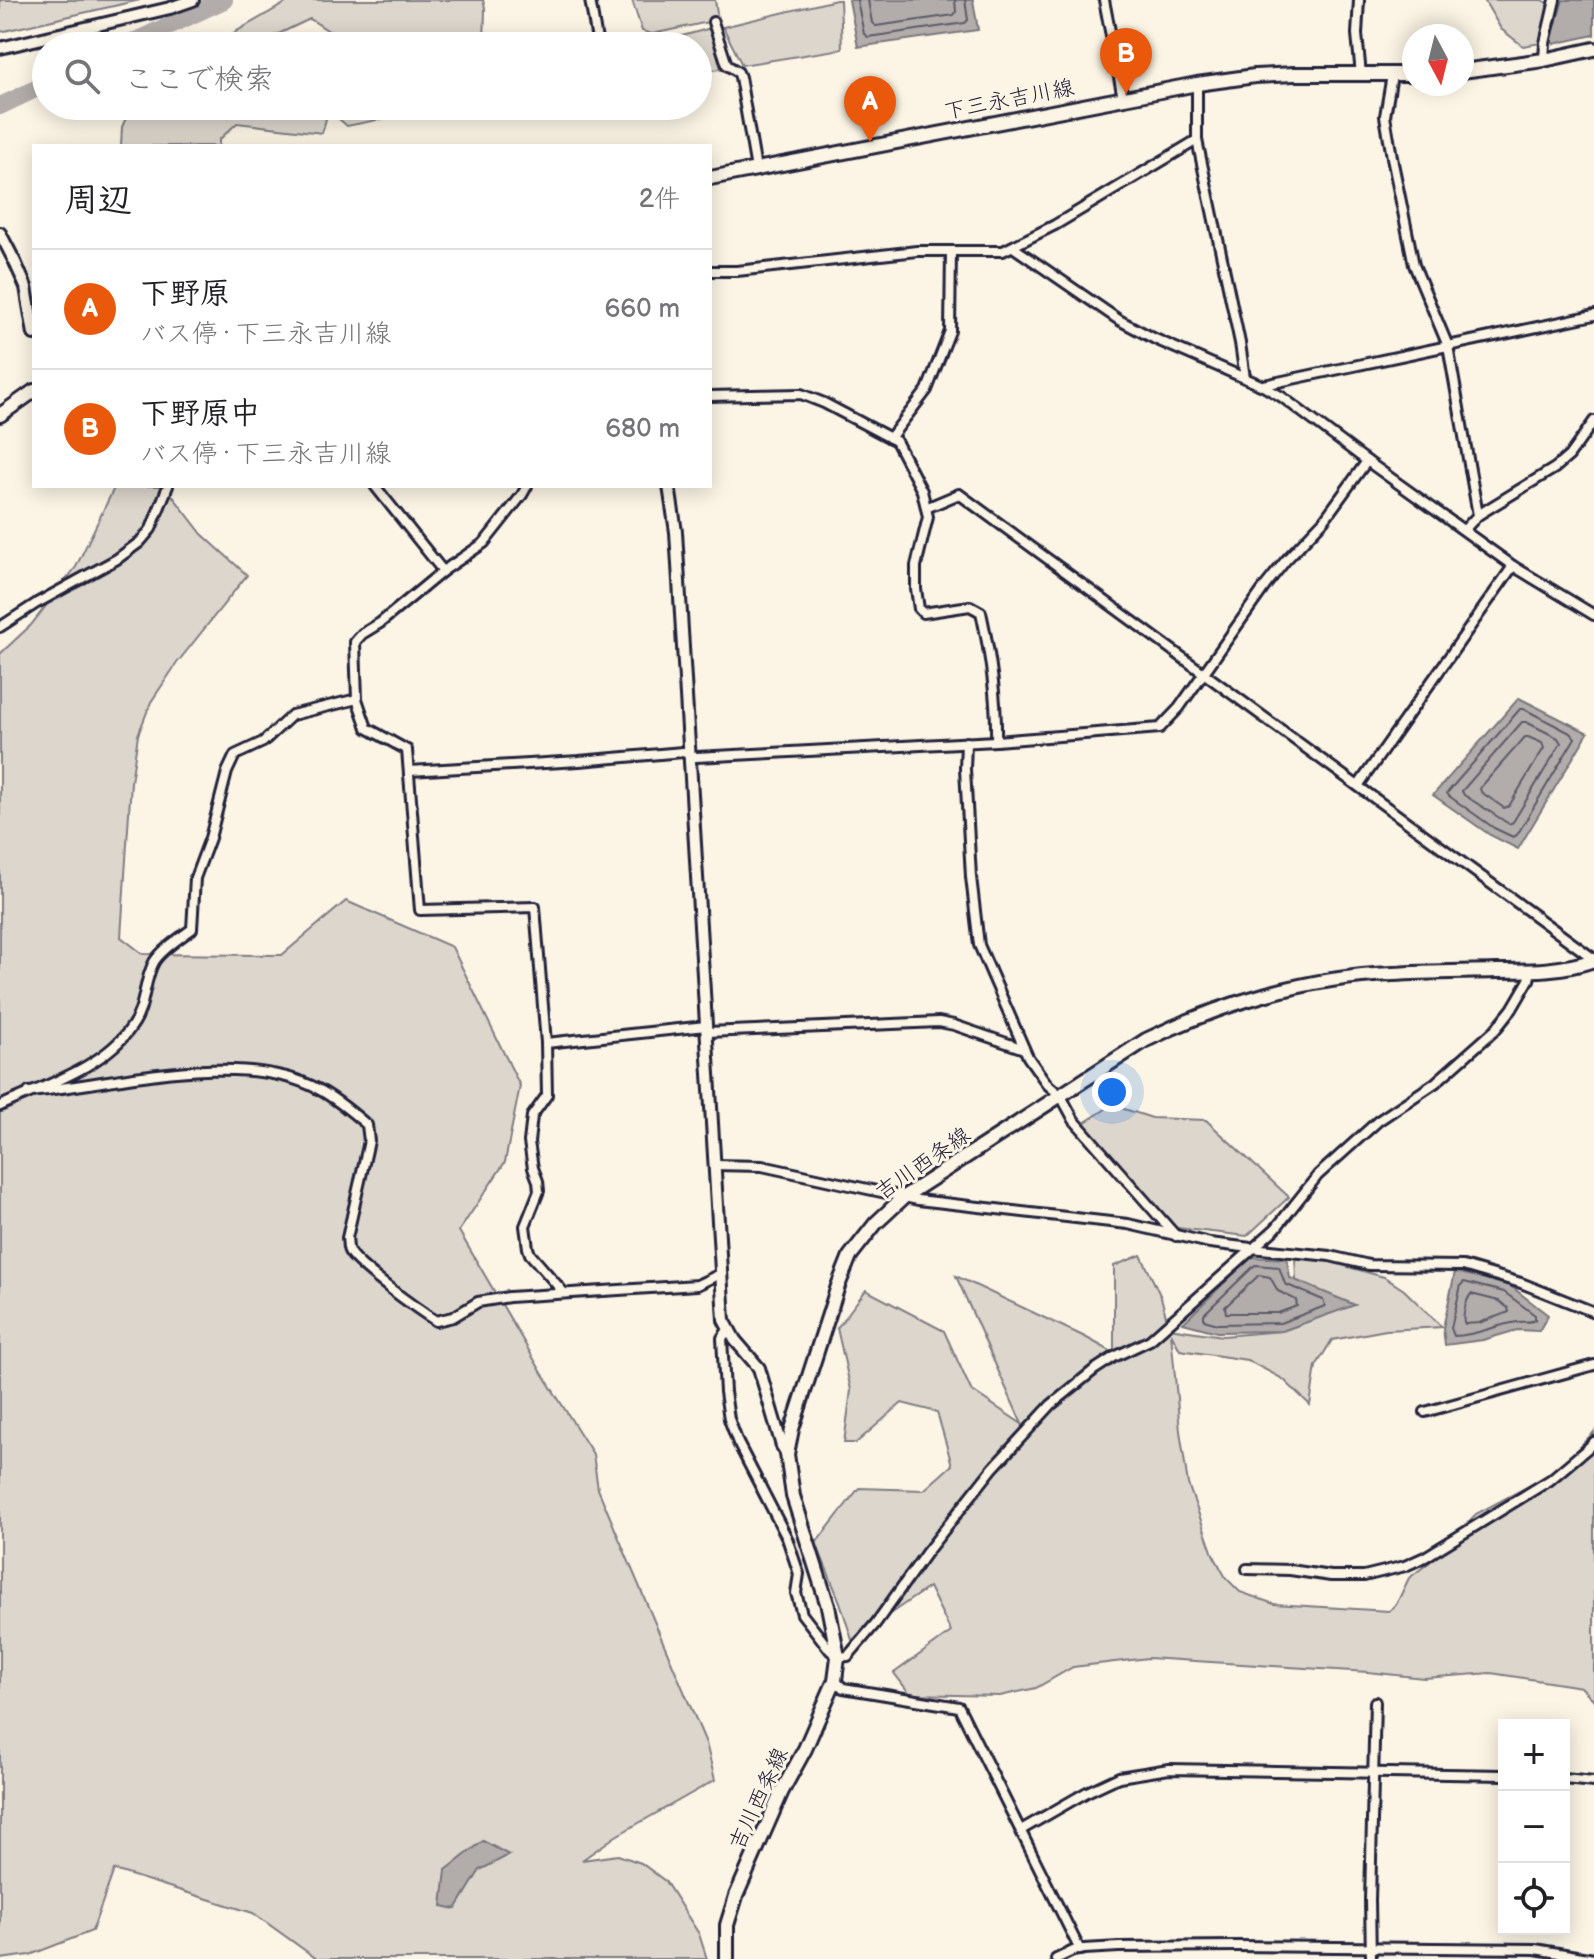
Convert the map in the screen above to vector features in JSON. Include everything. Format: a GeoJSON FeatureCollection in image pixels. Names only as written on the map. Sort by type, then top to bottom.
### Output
{"type":"FeatureCollection","features":[{"type":"Feature","properties":{"kind":"main road"},"geometry":{"type":"LineString","coordinates":[[1474,69],[1593,54]]}},
{"type":"Feature","properties":{"kind":"main road","name":"下三永吉川線"},"geometry":{"type":"LineString","coordinates":[[712,178],[1197,84],[1268,75],[1402,75]]}},
{"type":"Feature","properties":{"kind":"main road"},"geometry":{"type":"LineString","coordinates":[[0,415],[32,393]]}},
{"type":"Feature","properties":{"kind":"main road","name":"吉川西条線"},"geometry":{"type":"LineString","coordinates":[[727,1959],[727,1925],[736,1896],[835,1680],[838,1657],[828,1606],[793,1496],[787,1454],[792,1429],[838,1286],[850,1256],[876,1223],[905,1196],[1146,1040],[1233,1005],[1341,978],[1531,971],[1572,968],[1594,960]]}},
{"type":"Feature","properties":{"kind":"street"},"geometry":{"type":"LineString","coordinates":[[68,32],[193,0]]}},
{"type":"Feature","properties":{"kind":"street"},"geometry":{"type":"LineString","coordinates":[[590,0],[596,32]]}},
{"type":"Feature","properties":{"kind":"street"},"geometry":{"type":"LineString","coordinates":[[1104,0],[1123,98]]}},
{"type":"Feature","properties":{"kind":"street"},"geometry":{"type":"LineString","coordinates":[[1359,0],[1357,34],[1361,75]]}},
{"type":"Feature","properties":{"kind":"street"},"geometry":{"type":"LineString","coordinates":[[1544,60],[1555,0]]}},
{"type":"Feature","properties":{"kind":"street"},"geometry":{"type":"LineString","coordinates":[[713,22],[727,65],[740,77],[756,169]]}},
{"type":"Feature","properties":{"kind":"street"},"geometry":{"type":"LineString","coordinates":[[0,48],[32,40]]}},
{"type":"Feature","properties":{"kind":"street"},"geometry":{"type":"LineString","coordinates":[[1392,75],[1385,116],[1414,265],[1448,346],[1478,515]]}},
{"type":"Feature","properties":{"kind":"street"},"geometry":{"type":"LineString","coordinates":[[1197,84],[1197,140],[1245,378]]}},
{"type":"Feature","properties":{"kind":"street"},"geometry":{"type":"LineString","coordinates":[[712,271],[737,271],[917,251],[1003,251],[1055,225],[1197,140]]}},
{"type":"Feature","properties":{"kind":"street"},"geometry":{"type":"LineString","coordinates":[[0,233],[30,290],[32,312]]}},
{"type":"Feature","properties":{"kind":"street"},"geometry":{"type":"LineString","coordinates":[[1013,247],[1119,320],[1282,397],[1513,566],[1594,615]]}},
{"type":"Feature","properties":{"kind":"street"},"geometry":{"type":"LineString","coordinates":[[890,438],[927,390],[950,331],[951,251]]}},
{"type":"Feature","properties":{"kind":"street"},"geometry":{"type":"LineString","coordinates":[[1263,386],[1594,315]]}},
{"type":"Feature","properties":{"kind":"street"},"geometry":{"type":"LineString","coordinates":[[712,396],[801,394],[896,441],[922,491],[928,517],[916,566],[919,609],[923,613],[970,606],[981,612],[996,741]]}},
{"type":"Feature","properties":{"kind":"street"},"geometry":{"type":"LineString","coordinates":[[1464,530],[1478,515],[1555,468],[1569,456],[1594,421]]}},
{"type":"Feature","properties":{"kind":"street"},"geometry":{"type":"LineString","coordinates":[[410,771],[683,752],[696,757],[996,741],[1160,728],[1179,708],[1266,585],[1318,527],[1367,461]]}},
{"type":"Feature","properties":{"kind":"street"},"geometry":{"type":"LineString","coordinates":[[0,627],[117,559],[140,542],[151,529],[167,488]]}},
{"type":"Feature","properties":{"kind":"street"},"geometry":{"type":"LineString","coordinates":[[377,488],[443,571]]}},
{"type":"Feature","properties":{"kind":"street"},"geometry":{"type":"LineString","coordinates":[[526,488],[484,543],[443,571],[355,642],[357,699],[367,728],[407,750],[420,910],[535,907],[547,1095],[532,1116],[529,1142],[539,1191],[525,1226],[530,1254],[564,1293]]}},
{"type":"Feature","properties":{"kind":"street"},"geometry":{"type":"LineString","coordinates":[[669,488],[676,532],[724,1320],[728,1330],[759,1368],[787,1454]]}},
{"type":"Feature","properties":{"kind":"street"},"geometry":{"type":"LineString","coordinates":[[926,508],[959,494],[1594,960]]}},
{"type":"Feature","properties":{"kind":"street"},"geometry":{"type":"LineString","coordinates":[[1358,786],[1513,566]]}},
{"type":"Feature","properties":{"kind":"street"},"geometry":{"type":"LineString","coordinates":[[0,1106],[91,1064],[112,1049],[132,1026],[140,1012],[156,959],[192,929],[195,878],[235,755],[263,742],[292,715],[357,699]]}},
{"type":"Feature","properties":{"kind":"street"},"geometry":{"type":"LineString","coordinates":[[966,742],[971,877],[979,945],[1024,1049],[1047,1084],[1061,1096],[1074,1120],[1176,1236]]}},
{"type":"Feature","properties":{"kind":"street"},"geometry":{"type":"LineString","coordinates":[[728,1330],[722,1338],[729,1419],[738,1443],[787,1538],[799,1574],[796,1593],[802,1614],[830,1650],[838,1657],[848,1656],[993,1468],[1051,1405],[1094,1370],[1150,1340],[1276,1228],[1318,1175],[1378,1121],[1435,1083],[1495,1030],[1512,1009],[1531,971]]}},
{"type":"Feature","properties":{"kind":"street"},"geometry":{"type":"LineString","coordinates":[[546,1043],[706,1029],[939,1022],[1024,1049]]}},
{"type":"Feature","properties":{"kind":"street"},"geometry":{"type":"LineString","coordinates":[[29,1092],[174,1072],[234,1069],[299,1081],[318,1089],[367,1125],[369,1141],[347,1238],[349,1252],[436,1321],[453,1317],[478,1302],[509,1297],[697,1285],[720,1274]]}},
{"type":"Feature","properties":{"kind":"street"},"geometry":{"type":"LineString","coordinates":[[714,1165],[762,1166],[918,1200],[1128,1224],[1176,1236],[1330,1256],[1369,1265],[1463,1266],[1521,1283],[1594,1312]]}},
{"type":"Feature","properties":{"kind":"street"},"geometry":{"type":"LineString","coordinates":[[1425,1412],[1594,1365]]}},
{"type":"Feature","properties":{"kind":"street"},"geometry":{"type":"LineString","coordinates":[[1247,1569],[1364,1576],[1405,1566],[1425,1557],[1550,1480],[1594,1442]]}},
{"type":"Feature","properties":{"kind":"street"},"geometry":{"type":"LineString","coordinates":[[835,1680],[843,1688],[959,1707],[1083,1953]]}},
{"type":"Feature","properties":{"kind":"street"},"geometry":{"type":"LineString","coordinates":[[1371,1959],[1375,1702]]}},
{"type":"Feature","properties":{"kind":"street"},"geometry":{"type":"LineString","coordinates":[[1021,1830],[1119,1777],[1169,1769],[1498,1775]]}},
{"type":"Feature","properties":{"kind":"street"},"geometry":{"type":"LineString","coordinates":[[1570,1780],[1594,1782]]}},
{"type":"Feature","properties":{"kind":"street"},"geometry":{"type":"LineString","coordinates":[[1056,1959],[1073,1951],[1083,1953],[1119,1947],[1371,1947],[1535,1949],[1594,1959]]}},
{"type":"Feature","properties":{"kind":"shaded area"},"geometry":{"type":"Polygon","coordinates":[[[0,0],[140,0],[0,32],[0,0]]]}},
{"type":"Feature","properties":{"kind":"shaded area"},"geometry":{"type":"Polygon","coordinates":[[[291,0],[483,0],[485,8],[484,32],[330,32],[310,19],[283,32],[235,32],[291,0]]]}},
{"type":"Feature","properties":{"kind":"shaded area"},"geometry":{"type":"Polygon","coordinates":[[[632,0],[715,0],[718,20],[661,32],[642,31],[632,0]]]}},
{"type":"Feature","properties":{"kind":"shaded area"},"geometry":{"type":"Polygon","coordinates":[[[840,0],[842,49],[742,65],[723,27],[840,0]]]}},
{"type":"Feature","properties":{"kind":"shaded area"},"geometry":{"type":"Polygon","coordinates":[[[1484,0],[1542,0],[1548,3],[1542,43],[1523,46],[1501,29],[1484,0]]]}},
{"type":"Feature","properties":{"kind":"shaded area"},"geometry":{"type":"Polygon","coordinates":[[[712,32],[721,69],[712,70],[712,32]]]}},
{"type":"Feature","properties":{"kind":"shaded area"},"geometry":{"type":"Polygon","coordinates":[[[125,120],[326,120],[322,133],[237,123],[219,140],[219,144],[121,144],[125,120]]]}},
{"type":"Feature","properties":{"kind":"shaded area"},"geometry":{"type":"Polygon","coordinates":[[[340,120],[377,120],[347,126],[340,120]]]}},
{"type":"Feature","properties":{"kind":"shaded area"},"geometry":{"type":"Polygon","coordinates":[[[114,488],[167,488],[202,534],[247,575],[177,663],[151,702],[138,735],[131,782],[121,937],[143,954],[282,955],[346,901],[452,947],[520,1086],[505,1162],[459,1231],[593,1454],[598,1489],[706,1743],[715,1780],[616,1836],[582,1860],[618,1855],[641,1863],[665,1881],[699,1934],[707,1959],[317,1959],[253,1913],[114,1870],[92,1931],[30,1955],[0,1959],[0,654],[31,625],[76,567],[114,488]]]}},
{"type":"Feature","properties":{"kind":"shaded area"},"geometry":{"type":"Polygon","coordinates":[[[1112,1105],[1152,1118],[1206,1120],[1289,1197],[1247,1236],[1168,1227],[1084,1123],[1112,1105]]]}},
{"type":"Feature","properties":{"kind":"shaded area"},"geometry":{"type":"Polygon","coordinates":[[[1295,1252],[1384,1277],[1404,1290],[1442,1327],[1386,1330],[1332,1340],[1316,1366],[1310,1405],[1283,1379],[1247,1360],[1180,1350],[1171,1333],[1188,1484],[1213,1554],[1226,1578],[1240,1592],[1274,1604],[1389,1611],[1396,1605],[1409,1578],[1430,1562],[1476,1514],[1555,1472],[1594,1432],[1594,1700],[1581,1687],[1491,1673],[1424,1678],[1148,1658],[1073,1667],[1036,1688],[1000,1696],[910,1694],[894,1673],[951,1632],[929,1587],[852,1640],[816,1543],[859,1488],[924,1490],[952,1465],[937,1412],[902,1403],[856,1443],[844,1443],[851,1390],[837,1328],[866,1290],[944,1331],[971,1390],[1022,1424],[956,1276],[1114,1353],[1114,1266],[1141,1255],[1161,1297],[1169,1328],[1223,1336],[1282,1331],[1353,1305],[1296,1281],[1295,1252]]]}},
{"type":"Feature","properties":{"kind":"water"},"geometry":{"type":"Polygon","coordinates":[[[849,0],[973,0],[978,30],[858,47],[849,0]]]}},
{"type":"Feature","properties":{"kind":"water"},"geometry":{"type":"Polygon","coordinates":[[[1563,0],[1594,0],[1594,35],[1554,44],[1551,41],[1563,0]]]}},
{"type":"Feature","properties":{"kind":"water"},"geometry":{"type":"Polygon","coordinates":[[[1519,698],[1588,733],[1518,849],[1490,835],[1433,795],[1519,698]]]}},
{"type":"Feature","properties":{"kind":"water"},"geometry":{"type":"Polygon","coordinates":[[[1251,1257],[1287,1259],[1290,1278],[1355,1305],[1282,1331],[1217,1332],[1183,1323],[1251,1257]]]}},
{"type":"Feature","properties":{"kind":"water"},"geometry":{"type":"Polygon","coordinates":[[[1455,1272],[1508,1284],[1548,1315],[1539,1331],[1517,1330],[1483,1340],[1445,1345],[1443,1328],[1455,1272]]]}},
{"type":"Feature","properties":{"kind":"water"},"geometry":{"type":"Polygon","coordinates":[[[483,1841],[509,1855],[480,1870],[456,1909],[442,1906],[446,1870],[483,1841]]]}},
{"type":"Feature","properties":{"kind":"waterway"},"geometry":{"type":"LineString","coordinates":[[155,32],[224,0]]}},
{"type":"Feature","properties":{"kind":"waterway"},"geometry":{"type":"LineString","coordinates":[[0,106],[32,91]]}},
{"type":"Feature","properties":{"kind":"place","name":"下野原中"},"geometry":{"type":"Point","coordinates":[1126,94]}},
{"type":"Feature","properties":{"kind":"place","name":"下野原"},"geometry":{"type":"Point","coordinates":[870,142]}}]}
